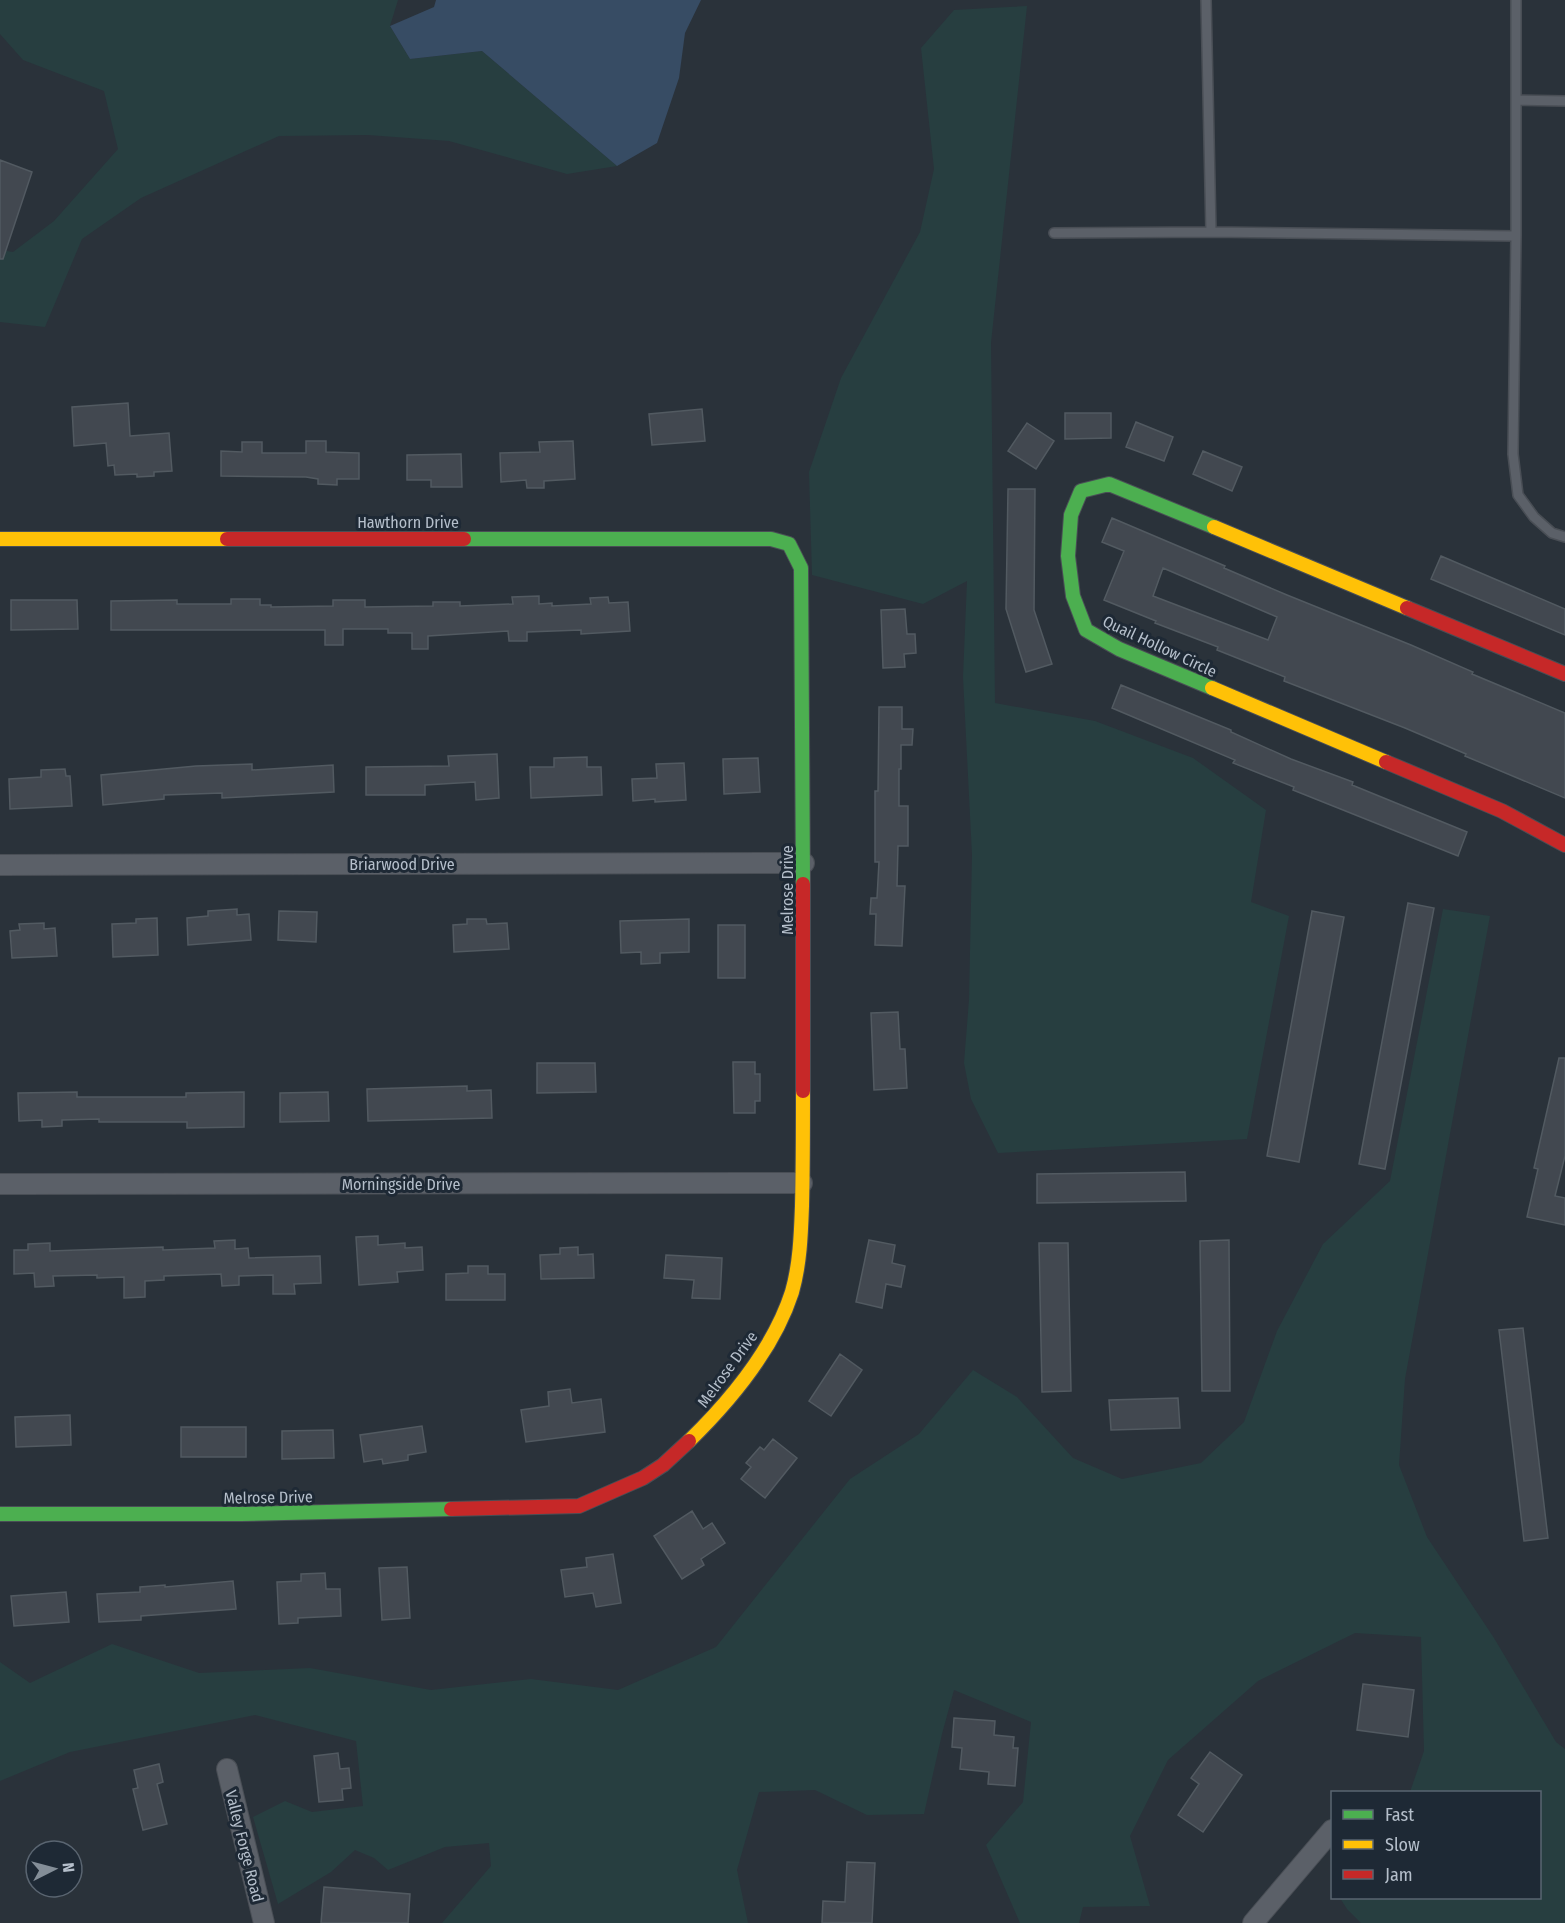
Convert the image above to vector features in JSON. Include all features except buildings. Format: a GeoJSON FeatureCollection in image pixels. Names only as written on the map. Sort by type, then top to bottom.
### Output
{"type":"FeatureCollection","features":[{"type":"Feature","properties":{"kind":"street","name":"Quail Hollow Circle"},"geometry":{"type":"LineString","coordinates":[[1565,674],[1109,484],[1082,491],[1071,515],[1068,556],[1073,596],[1086,630],[1119,649],[1502,811],[1565,845]]}},
{"type":"Feature","properties":{"kind":"street","name":"Hawthorn Drive"},"geometry":{"type":"LineString","coordinates":[[0,539],[771,538],[789,544],[801,568]]}},
{"type":"Feature","properties":{"kind":"street","name":"Melrose Drive"},"geometry":{"type":"LineString","coordinates":[[0,1514],[241,1514],[579,1506],[623,1491],[664,1465],[699,1432],[758,1359],[776,1329],[792,1292],[800,1239],[804,863],[801,568]]}},
{"type":"Feature","properties":{"kind":"street","name":"Briarwood Drive"},"geometry":{"type":"LineString","coordinates":[[0,865],[804,863]]}},
{"type":"Feature","properties":{"kind":"street","name":"Morningside Drive"},"geometry":{"type":"LineString","coordinates":[[0,1184],[802,1183]]}},
{"type":"Feature","properties":{"kind":"street","name":"Valley Forge Road"},"geometry":{"type":"LineString","coordinates":[[227,1770],[264,1923]]}},
{"type":"Feature","properties":{"kind":"street"},"geometry":{"type":"LineString","coordinates":[[1253,1923],[1331,1831]]}},
{"type":"Feature","properties":{"kind":"lane"},"geometry":{"type":"LineString","coordinates":[[1206,0],[1211,232]]}},
{"type":"Feature","properties":{"kind":"lane"},"geometry":{"type":"LineString","coordinates":[[1516,0],[1513,454],[1518,495],[1534,517],[1552,533],[1565,537]]}},
{"type":"Feature","properties":{"kind":"lane"},"geometry":{"type":"LineString","coordinates":[[1516,100],[1565,100]]}},
{"type":"Feature","properties":{"kind":"lane"},"geometry":{"type":"LineString","coordinates":[[1054,233],[1211,232],[1516,236]]}},
{"type":"Feature","properties":{"kind":"green space"},"geometry":{"type":"Polygon","coordinates":[[[0,0],[398,0],[390,26],[410,59],[482,51],[617,166],[567,174],[449,141],[368,135],[279,136],[141,198],[82,239],[45,327],[0,322],[0,250],[13,252],[54,221],[118,149],[104,91],[23,60],[0,34],[0,0]]]}},
{"type":"Feature","properties":{"kind":"green space"},"geometry":{"type":"Polygon","coordinates":[[[1027,6],[991,343],[995,703],[1095,721],[1193,758],[1266,810],[1251,902],[1289,916],[1247,1139],[998,1153],[971,1099],[964,1063],[969,1000],[972,855],[963,677],[967,581],[923,604],[812,575],[809,472],[841,378],[920,232],[934,169],[921,48],[954,10],[1027,6]]]}},
{"type":"Feature","properties":{"kind":"green space"},"geometry":{"type":"Polygon","coordinates":[[[1443,909],[1490,916],[1405,1379],[1399,1465],[1427,1537],[1494,1638],[1556,1742],[1565,1749],[1565,1923],[1361,1923],[1341,1899],[1541,1899],[1541,1791],[1410,1791],[1424,1751],[1421,1637],[1355,1633],[1258,1681],[1168,1760],[1130,1836],[1150,1906],[1083,1907],[1079,1923],[1020,1923],[986,1845],[1023,1802],[1031,1722],[954,1690],[924,1814],[867,1815],[815,1790],[759,1792],[737,1870],[748,1923],[442,1923],[491,1866],[489,1843],[445,1847],[388,1870],[374,1858],[355,1850],[331,1872],[278,1904],[253,1817],[285,1801],[312,1812],[363,1806],[356,1741],[255,1715],[70,1752],[0,1781],[0,1662],[30,1683],[112,1644],[199,1673],[310,1668],[431,1690],[531,1679],[618,1690],[716,1647],[850,1479],[919,1434],[973,1370],[1017,1397],[1073,1458],[1122,1479],[1201,1463],[1244,1422],[1277,1331],[1323,1244],[1390,1181],[1443,909]]]}},
{"type":"Feature","properties":{"kind":"water"},"geometry":{"type":"Polygon","coordinates":[[[436,0],[701,0],[685,33],[679,78],[657,143],[617,166],[482,51],[410,59],[390,26],[434,7],[436,0]]]}},
{"type":"Feature","properties":{"kind":"traffic: fast"},"geometry":{"type":"LineString","coordinates":[[1212,688],[1119,649],[1086,630],[1073,596],[1068,556],[1071,515],[1081,491],[1109,484],[1214,527]]}},
{"type":"Feature","properties":{"kind":"traffic: fast"},"geometry":{"type":"LineString","coordinates":[[464,539],[771,539],[789,544],[801,568],[803,884]]}},
{"type":"Feature","properties":{"kind":"traffic: fast"},"geometry":{"type":"LineString","coordinates":[[0,1514],[241,1514],[451,1509]]}},
{"type":"Feature","properties":{"kind":"traffic: slow"},"geometry":{"type":"LineString","coordinates":[[1214,527],[1407,608]]}},
{"type":"Feature","properties":{"kind":"traffic: slow"},"geometry":{"type":"LineString","coordinates":[[0,539],[227,539]]}},
{"type":"Feature","properties":{"kind":"traffic: slow"},"geometry":{"type":"LineString","coordinates":[[1212,688],[1386,762]]}},
{"type":"Feature","properties":{"kind":"traffic: slow"},"geometry":{"type":"LineString","coordinates":[[689,1441],[750,1372],[774,1333],[792,1292],[801,1227],[803,1091]]}},
{"type":"Feature","properties":{"kind":"traffic: jam"},"geometry":{"type":"LineString","coordinates":[[227,539],[464,539]]}},
{"type":"Feature","properties":{"kind":"traffic: jam"},"geometry":{"type":"LineString","coordinates":[[1407,608],[1565,674]]}},
{"type":"Feature","properties":{"kind":"traffic: jam"},"geometry":{"type":"LineString","coordinates":[[1386,762],[1502,811],[1565,845]]}},
{"type":"Feature","properties":{"kind":"traffic: jam"},"geometry":{"type":"LineString","coordinates":[[803,884],[803,1091]]}},
{"type":"Feature","properties":{"kind":"traffic: jam"},"geometry":{"type":"LineString","coordinates":[[451,1509],[579,1506],[643,1478],[663,1465],[689,1441]]}}]}
